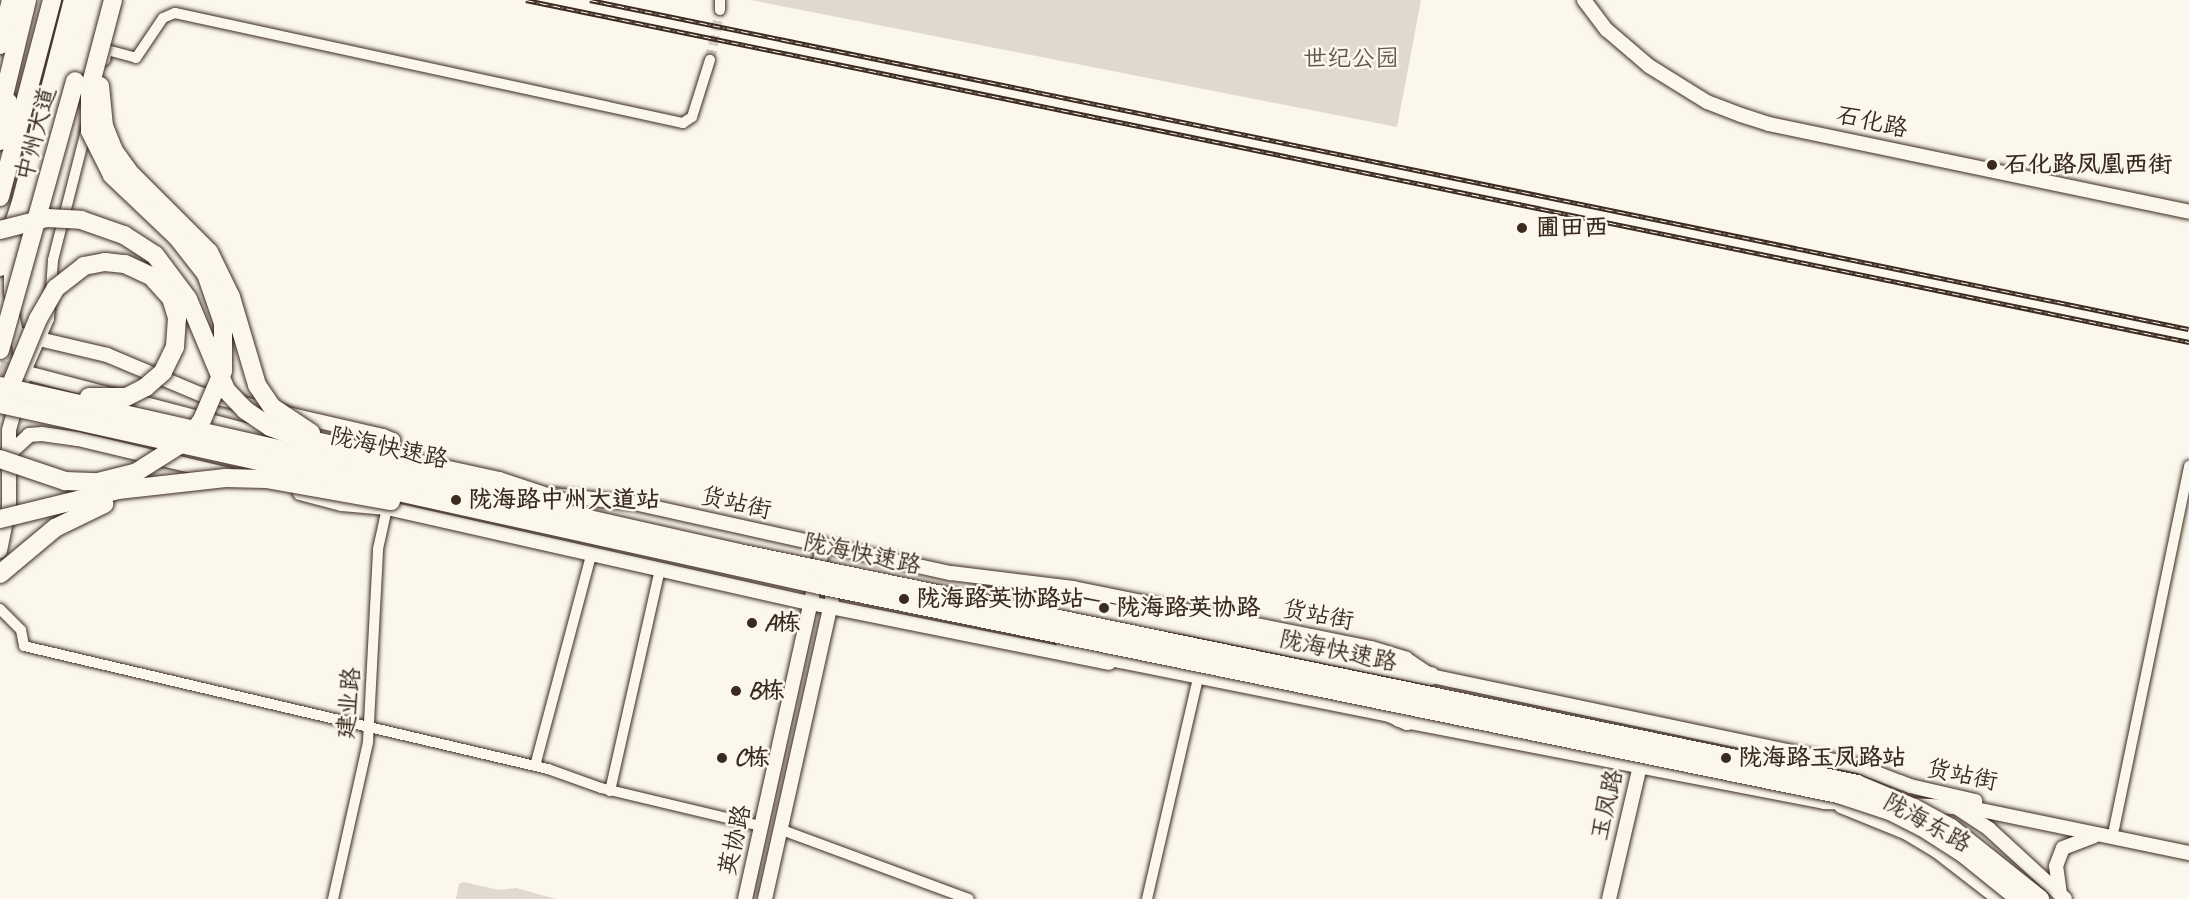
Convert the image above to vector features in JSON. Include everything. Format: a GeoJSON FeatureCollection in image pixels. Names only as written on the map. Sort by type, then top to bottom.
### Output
{"type":"FeatureCollection","features":[{"type":"Feature","properties":{"kind":"highway"},"geometry":{"type":"LineString","coordinates":[[0,45],[11,0]]}},
{"type":"Feature","properties":{"kind":"highway","name":"中州大道"},"geometry":{"type":"LineString","coordinates":[[0,112],[27,0]]}},
{"type":"Feature","properties":{"kind":"highway","name":"中州大道"},"geometry":{"type":"LineString","coordinates":[[0,195],[52,0]]}},
{"type":"Feature","properties":{"kind":"highway","name":"中州大道"},"geometry":{"type":"LineString","coordinates":[[6,268],[73,0]]}},
{"type":"Feature","properties":{"kind":"highway","name":"中州大道"},"geometry":{"type":"LineString","coordinates":[[0,350],[96,0]]}},
{"type":"Feature","properties":{"kind":"highway"},"geometry":{"type":"LineString","coordinates":[[5,456],[65,481],[98,482],[135,473],[187,440],[202,420],[223,371],[223,323],[206,274],[177,237],[122,186],[98,152],[90,131],[89,98],[113,0]]}},
{"type":"Feature","properties":{"kind":"highway"},"geometry":{"type":"LineString","coordinates":[[106,28],[100,104],[114,151],[131,174],[184,223],[214,260],[231,297],[249,368],[263,397],[292,423],[336,446]]}},
{"type":"Feature","properties":{"kind":"highway"},"geometry":{"type":"LineString","coordinates":[[0,230],[47,218],[70,219],[93,222],[136,242],[166,267],[182,288],[217,374],[245,410],[285,434],[517,485],[637,529]]}},
{"type":"Feature","properties":{"kind":"highway"},"geometry":{"type":"LineString","coordinates":[[0,412],[38,319],[49,297],[68,275],[98,262],[125,264],[151,276],[171,298],[177,318],[175,347],[166,367],[146,387],[126,397],[101,399],[39,387],[7,388]]}},
{"type":"Feature","properties":{"kind":"highway","name":"陇海快速路"},"geometry":{"type":"LineString","coordinates":[[7,388],[915,590],[1857,784],[1914,808],[1951,828],[2040,899]]}},
{"type":"Feature","properties":{"kind":"highway","name":"陇海快速路"},"geometry":{"type":"LineString","coordinates":[[0,404],[984,619],[1838,794],[1890,811],[1922,827],[1972,860],[2020,899]]}},
{"type":"Feature","properties":{"kind":"highway"},"geometry":{"type":"LineString","coordinates":[[0,519],[118,490],[225,478],[266,479],[332,493],[483,511]]}},
{"type":"Feature","properties":{"kind":"highway"},"geometry":{"type":"LineString","coordinates":[[0,574],[39,539],[67,521],[153,486]]}},
{"type":"Feature","properties":{"kind":"highway"},"geometry":{"type":"LineString","coordinates":[[915,590],[1059,604],[1385,664],[1431,676]]}},
{"type":"Feature","properties":{"kind":"highway"},"geometry":{"type":"LineString","coordinates":[[984,619],[1120,659],[1377,711],[1407,721]]}},
{"type":"Feature","properties":{"kind":"street"},"geometry":{"type":"LineString","coordinates":[[0,143],[35,0]]}},
{"type":"Feature","properties":{"kind":"street"},"geometry":{"type":"LineString","coordinates":[[28,373],[14,333],[6,268],[86,0]]}},
{"type":"Feature","properties":{"kind":"street","name":"石化路"},"geometry":{"type":"LineString","coordinates":[[1584,0],[1607,30],[1642,62],[1673,84],[1741,115],[1769,124],[2189,212]]}},
{"type":"Feature","properties":{"kind":"street"},"geometry":{"type":"LineString","coordinates":[[0,551],[9,506],[5,456],[11,415],[49,319],[55,250],[107,50],[136,58],[169,14],[682,123],[692,117],[710,60]]}},
{"type":"Feature","properties":{"kind":"street"},"geometry":{"type":"LineString","coordinates":[[14,333],[41,337],[107,355],[200,394],[393,440],[392,465]]}},
{"type":"Feature","properties":{"kind":"street","name":"货站街"},"geometry":{"type":"LineString","coordinates":[[28,373],[498,490],[634,503],[951,573],[1073,588],[1371,648],[1406,659],[1431,676],[1858,765],[1910,786],[2189,853]]}},
{"type":"Feature","properties":{"kind":"street"},"geometry":{"type":"LineString","coordinates":[[22,416],[334,487],[387,507]]}},
{"type":"Feature","properties":{"kind":"street"},"geometry":{"type":"LineString","coordinates":[[5,456],[29,435],[78,439],[342,504],[387,507]]}},
{"type":"Feature","properties":{"kind":"street"},"geometry":{"type":"LineString","coordinates":[[2062,896],[2056,866],[2062,848],[2108,832],[2189,466]]}},
{"type":"Feature","properties":{"kind":"street","name":"货站街"},"geometry":{"type":"LineString","coordinates":[[387,507],[810,603],[1197,682],[1407,721],[1639,768],[1824,802],[1952,806],[2189,845]]}},
{"type":"Feature","properties":{"kind":"street","name":"建业路"},"geometry":{"type":"LineString","coordinates":[[333,899],[369,727],[378,549],[387,507]]}},
{"type":"Feature","properties":{"kind":"street","name":"英协路"},"geometry":{"type":"LineString","coordinates":[[745,899],[823,546]]}},
{"type":"Feature","properties":{"kind":"street","name":"英协路"},"geometry":{"type":"LineString","coordinates":[[765,899],[843,550]]}},
{"type":"Feature","properties":{"kind":"street"},"geometry":{"type":"LineString","coordinates":[[535,766],[592,552]]}},
{"type":"Feature","properties":{"kind":"street"},"geometry":{"type":"LineString","coordinates":[[610,791],[660,568]]}},
{"type":"Feature","properties":{"kind":"street"},"geometry":{"type":"LineString","coordinates":[[0,609],[21,630],[24,646],[535,766],[610,791],[761,826]]}},
{"type":"Feature","properties":{"kind":"street"},"geometry":{"type":"LineString","coordinates":[[1147,899],[1197,682]]}},
{"type":"Feature","properties":{"kind":"street","name":"玉凤路"},"geometry":{"type":"LineString","coordinates":[[1609,899],[1650,722]]}},
{"type":"Feature","properties":{"kind":"street","name":"陇海东路"},"geometry":{"type":"LineString","coordinates":[[1910,786],[1952,806],[1989,829],[2062,896]]}},
{"type":"Feature","properties":{"kind":"street","name":"陇海东路"},"geometry":{"type":"LineString","coordinates":[[1824,802],[1845,807],[1907,833],[1965,870],[1999,899]]}},
{"type":"Feature","properties":{"kind":"street"},"geometry":{"type":"LineString","coordinates":[[782,830],[969,899]]}},
{"type":"Feature","properties":{"kind":"green space","name":"世纪公园"},"geometry":{"type":"Polygon","coordinates":[[[751,0],[1421,0],[1397,127],[751,0]]]}},
{"type":"Feature","properties":{"kind":"green space"},"geometry":{"type":"Polygon","coordinates":[[[464,882],[499,890],[516,888],[556,899],[456,899],[459,884],[464,882]]]}},
{"type":"Feature","properties":{"kind":"tunnel"},"geometry":{"type":"LineString","coordinates":[[710,60],[720,10]]}},
{"type":"Feature","properties":{"kind":"tunnel"},"geometry":{"type":"LineString","coordinates":[[0,367],[26,373]]}},
{"type":"Feature","properties":{"kind":"railway"},"geometry":{"type":"LineString","coordinates":[[526,0],[2189,342]]}},
{"type":"Feature","properties":{"kind":"railway"},"geometry":{"type":"LineString","coordinates":[[590,0],[2189,329]]}},
{"type":"Feature","properties":{"kind":"place","name":"石化路凤凰西街"},"geometry":{"type":"Point","coordinates":[1992,165]}},
{"type":"Feature","properties":{"kind":"place","name":"圃田西"},"geometry":{"type":"Point","coordinates":[1522,228]}},
{"type":"Feature","properties":{"kind":"place","name":"陇海路中州大道站"},"geometry":{"type":"Point","coordinates":[456,500]}},
{"type":"Feature","properties":{"kind":"place","name":"陇海路英协路站"},"geometry":{"type":"Point","coordinates":[904,599]}},
{"type":"Feature","properties":{"kind":"place","name":"陇海路英协路"},"geometry":{"type":"Point","coordinates":[1104,608]}},
{"type":"Feature","properties":{"kind":"place","name":"A栋"},"geometry":{"type":"Point","coordinates":[752,623]}},
{"type":"Feature","properties":{"kind":"place","name":"B栋"},"geometry":{"type":"Point","coordinates":[736,691]}},
{"type":"Feature","properties":{"kind":"place","name":"C栋"},"geometry":{"type":"Point","coordinates":[722,758]}},
{"type":"Feature","properties":{"kind":"place","name":"陇海路玉凤路站"},"geometry":{"type":"Point","coordinates":[1726,758]}}]}
